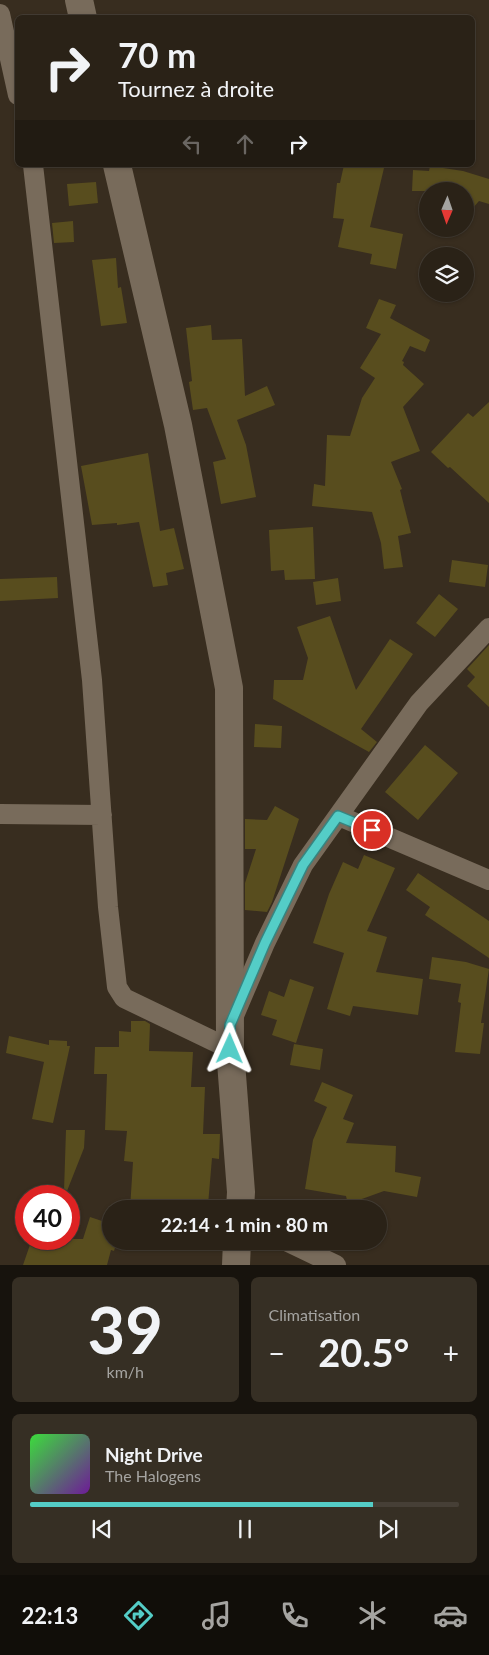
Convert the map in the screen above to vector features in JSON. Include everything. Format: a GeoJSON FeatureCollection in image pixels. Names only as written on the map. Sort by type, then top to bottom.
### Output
{"type":"FeatureCollection","features":[{"type":"Feature","properties":{"kind":"street"},"geometry":{"type":"LineString","coordinates":[[79,0],[82,15]]}},
{"type":"Feature","properties":{"kind":"street"},"geometry":{"type":"LineString","coordinates":[[0,14],[15,82]]}},
{"type":"Feature","properties":{"kind":"street"},"geometry":{"type":"LineString","coordinates":[[33,167],[92,680],[108,907],[117,987],[124,998],[230,1037]]}},
{"type":"Feature","properties":{"kind":"street"},"geometry":{"type":"LineString","coordinates":[[117,167],[178,426],[229,688],[230,1037],[246,1200]]}},
{"type":"Feature","properties":{"kind":"street"},"geometry":{"type":"LineString","coordinates":[[230,1037],[265,943],[303,865],[419,703],[489,628]]}},
{"type":"Feature","properties":{"kind":"street"},"geometry":{"type":"LineString","coordinates":[[0,814],[102,815]]}},
{"type":"Feature","properties":{"kind":"street"},"geometry":{"type":"LineString","coordinates":[[338,816],[489,880]]}},
{"type":"Feature","properties":{"kind":"street"},"geometry":{"type":"LineString","coordinates":[[236,1265],[237,1250]]}},
{"type":"Feature","properties":{"kind":"street"},"geometry":{"type":"LineString","coordinates":[[305,1250],[336,1265]]}},
{"type":"Feature","properties":{"kind":"building"},"geometry":{"type":"Polygon","coordinates":[[[344,167],[384,168],[370,227],[403,234],[396,269],[370,264],[372,254],[338,247],[344,219],[333,218],[337,183],[340,183],[344,167]]]}},
{"type":"Feature","properties":{"kind":"building"},"geometry":{"type":"Polygon","coordinates":[[[430,167],[437,167],[463,171],[489,179],[489,204],[479,201],[474,207],[474,182],[419,182],[419,191],[412,191],[413,170],[429,171],[430,167]]]}},
{"type":"Feature","properties":{"kind":"building"},"geometry":{"type":"Polygon","coordinates":[[[96,182],[98,203],[69,206],[67,184],[96,182]]]}},
{"type":"Feature","properties":{"kind":"building"},"geometry":{"type":"Polygon","coordinates":[[[73,221],[74,242],[54,243],[52,223],[73,221]]]}},
{"type":"Feature","properties":{"kind":"building"},"geometry":{"type":"Polygon","coordinates":[[[116,258],[118,288],[121,287],[127,323],[101,326],[92,260],[116,258]]]}},
{"type":"Feature","properties":{"kind":"building"},"geometry":{"type":"Polygon","coordinates":[[[379,299],[396,305],[390,318],[430,340],[425,352],[410,346],[402,361],[404,362],[403,365],[424,384],[403,407],[420,451],[391,462],[402,489],[400,490],[411,533],[398,536],[403,567],[384,569],[381,543],[372,512],[312,506],[314,484],[325,486],[327,435],[350,436],[362,398],[375,378],[360,368],[381,334],[366,328],[379,299]]]}},
{"type":"Feature","properties":{"kind":"building"},"geometry":{"type":"Polygon","coordinates":[[[211,325],[212,340],[242,339],[245,396],[267,386],[275,405],[237,420],[246,445],[256,497],[221,504],[213,462],[226,459],[207,408],[193,410],[189,382],[192,381],[186,328],[211,325]]]}},
{"type":"Feature","properties":{"kind":"building"},"geometry":{"type":"Polygon","coordinates":[[[489,402],[489,503],[431,452],[468,413],[473,417],[489,402]]]}},
{"type":"Feature","properties":{"kind":"building"},"geometry":{"type":"Polygon","coordinates":[[[148,453],[160,531],[174,528],[184,569],[166,573],[168,585],[153,587],[139,522],[117,525],[117,523],[92,525],[81,466],[148,453]]]}},
{"type":"Feature","properties":{"kind":"building"},"geometry":{"type":"Polygon","coordinates":[[[313,527],[315,579],[285,580],[284,570],[271,571],[269,530],[313,527]]]}},
{"type":"Feature","properties":{"kind":"building"},"geometry":{"type":"Polygon","coordinates":[[[452,560],[488,565],[485,587],[449,582],[452,560]]]}},
{"type":"Feature","properties":{"kind":"building"},"geometry":{"type":"Polygon","coordinates":[[[57,577],[58,598],[0,601],[0,579],[57,577]]]}},
{"type":"Feature","properties":{"kind":"building"},"geometry":{"type":"Polygon","coordinates":[[[338,578],[341,601],[316,605],[313,582],[338,578]]]}},
{"type":"Feature","properties":{"kind":"building"},"geometry":{"type":"Polygon","coordinates":[[[439,594],[458,609],[435,637],[416,623],[439,594]]]}},
{"type":"Feature","properties":{"kind":"building"},"geometry":{"type":"Polygon","coordinates":[[[330,616],[356,690],[390,639],[413,654],[361,729],[377,742],[369,752],[273,699],[274,680],[303,680],[308,658],[297,627],[330,616]]]}},
{"type":"Feature","properties":{"kind":"building"},"geometry":{"type":"Polygon","coordinates":[[[489,645],[489,707],[467,686],[475,677],[467,669],[489,645]]]}},
{"type":"Feature","properties":{"kind":"building"},"geometry":{"type":"Polygon","coordinates":[[[255,724],[282,726],[281,748],[254,747],[255,724]]]}},
{"type":"Feature","properties":{"kind":"building"},"geometry":{"type":"Polygon","coordinates":[[[425,745],[458,773],[418,820],[385,792],[425,745]]]}},
{"type":"Feature","properties":{"kind":"building"},"geometry":{"type":"Polygon","coordinates":[[[275,806],[299,819],[267,912],[245,910],[245,883],[256,849],[245,849],[245,819],[267,820],[275,806]]]}},
{"type":"Feature","properties":{"kind":"building"},"geometry":{"type":"Polygon","coordinates":[[[364,855],[395,868],[367,931],[387,937],[376,972],[423,979],[418,1015],[353,1006],[350,1016],[327,1009],[344,953],[313,943],[329,894],[343,862],[358,869],[364,855]]]}},
{"type":"Feature","properties":{"kind":"building"},"geometry":{"type":"Polygon","coordinates":[[[418,873],[489,921],[489,958],[425,915],[430,907],[406,890],[418,873]]]}},
{"type":"Feature","properties":{"kind":"building"},"geometry":{"type":"Polygon","coordinates":[[[432,957],[466,962],[489,969],[481,1023],[484,1023],[480,1054],[455,1052],[461,1003],[458,1002],[461,984],[429,979],[432,957]]]}},
{"type":"Feature","properties":{"kind":"building"},"geometry":{"type":"Polygon","coordinates":[[[290,979],[314,987],[296,1043],[272,1035],[277,1020],[261,1015],[269,991],[284,997],[290,979]]]}},
{"type":"Feature","properties":{"kind":"building"},"geometry":{"type":"Polygon","coordinates":[[[131,1021],[145,1021],[150,1024],[149,1051],[193,1052],[191,1087],[205,1087],[203,1134],[220,1134],[219,1159],[212,1158],[208,1200],[131,1200],[133,1162],[124,1161],[127,1131],[105,1130],[107,1074],[94,1074],[95,1047],[119,1047],[119,1031],[131,1032],[131,1021]]]}},
{"type":"Feature","properties":{"kind":"building"},"geometry":{"type":"Polygon","coordinates":[[[9,1036],[49,1045],[49,1040],[67,1041],[67,1046],[70,1046],[53,1123],[32,1119],[44,1062],[6,1053],[9,1036]]]}},
{"type":"Feature","properties":{"kind":"building"},"geometry":{"type":"Polygon","coordinates":[[[294,1044],[323,1049],[320,1070],[290,1065],[294,1044]]]}},
{"type":"Feature","properties":{"kind":"building"},"geometry":{"type":"Polygon","coordinates":[[[322,1082],[353,1095],[343,1119],[354,1123],[346,1143],[396,1146],[395,1172],[421,1177],[417,1197],[384,1191],[359,1200],[347,1200],[346,1196],[305,1189],[313,1140],[327,1107],[314,1101],[322,1082]]]}},
{"type":"Feature","properties":{"kind":"building"},"geometry":{"type":"Polygon","coordinates":[[[66,1130],[85,1130],[84,1148],[69,1185],[64,1185],[66,1130]]]}},
{"type":"Feature","properties":{"kind":"building"},"geometry":{"type":"Polygon","coordinates":[[[90,1217],[102,1221],[102,1250],[111,1250],[107,1265],[23,1265],[28,1250],[80,1250],[80,1239],[83,1239],[90,1217]]]}},
{"type":"Feature","properties":{"kind":"route"},"geometry":{"type":"LineString","coordinates":[[230,1049],[230,1025],[265,943],[303,865],[338,816],[372,830]]}}]}
